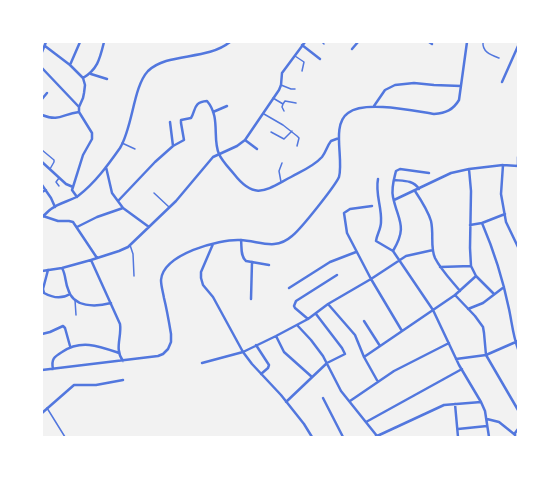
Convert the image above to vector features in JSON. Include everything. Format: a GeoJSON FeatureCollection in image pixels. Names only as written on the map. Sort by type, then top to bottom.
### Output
{"type":"FeatureCollection","features":[{"type":"Feature","properties":{"kind":"street"},"geometry":{"type":"LineString","coordinates":[[42,52],[46,42]]}},
{"type":"Feature","properties":{"kind":"street"},"geometry":{"type":"LineString","coordinates":[[70,65],[80,42]]}},
{"type":"Feature","properties":{"kind":"street"},"geometry":{"type":"LineString","coordinates":[[83,78],[91,74],[98,64],[104,42]]}},
{"type":"Feature","properties":{"kind":"street"},"geometry":{"type":"LineString","coordinates":[[43,217],[55,207],[77,197],[89,187],[106,167],[122,143],[129,127],[141,82],[148,72],[155,66],[167,61],[211,53],[224,47],[230,42]]}},
{"type":"Feature","properties":{"kind":"street"},"geometry":{"type":"LineString","coordinates":[[42,271],[62,268],[91,260],[122,250],[130,245],[169,207],[212,158],[237,146],[245,140],[281,85],[282,73],[305,42]]}},
{"type":"Feature","properties":{"kind":"street"},"geometry":{"type":"LineString","coordinates":[[352,49],[358,42]]}},
{"type":"Feature","properties":{"kind":"street"},"geometry":{"type":"LineString","coordinates":[[42,370],[124,361],[163,354],[168,349],[171,342],[171,334],[161,279],[169,265],[175,259],[189,251],[213,244],[241,240],[272,245],[278,244],[292,237],[338,180],[341,165],[339,138],[343,120],[347,113],[353,110],[374,106],[434,114],[442,114],[449,111],[459,100],[467,42]]}},
{"type":"Feature","properties":{"kind":"street"},"geometry":{"type":"LineString","coordinates":[[302,45],[320,59]]}},
{"type":"Feature","properties":{"kind":"street"},"geometry":{"type":"LineString","coordinates":[[45,46],[70,65],[83,78],[85,85],[79,112],[92,133],[92,139],[82,155],[72,190],[77,197]]}},
{"type":"Feature","properties":{"kind":"street"},"geometry":{"type":"LineString","coordinates":[[502,82],[517,52],[518,46]]}},
{"type":"Feature","properties":{"kind":"street"},"geometry":{"type":"LineString","coordinates":[[42,68],[79,107]]}},
{"type":"Feature","properties":{"kind":"street"},"geometry":{"type":"LineString","coordinates":[[91,74],[107,79]]}},
{"type":"Feature","properties":{"kind":"street"},"geometry":{"type":"LineString","coordinates":[[374,106],[385,90],[396,85],[414,83],[461,86]]}},
{"type":"Feature","properties":{"kind":"street"},"geometry":{"type":"LineString","coordinates":[[42,99],[47,94]]}},
{"type":"Feature","properties":{"kind":"street"},"geometry":{"type":"LineString","coordinates":[[118,201],[155,162],[173,146],[184,141],[181,121],[183,119],[192,118],[194,108],[198,103],[207,101],[213,112],[216,125],[219,154],[238,179],[250,190],[266,190],[313,164],[323,155],[331,141],[339,138]]}},
{"type":"Feature","properties":{"kind":"street"},"geometry":{"type":"LineString","coordinates":[[213,112],[226,106]]}},
{"type":"Feature","properties":{"kind":"street"},"geometry":{"type":"LineString","coordinates":[[42,115],[58,118],[79,112]]}},
{"type":"Feature","properties":{"kind":"street"},"geometry":{"type":"LineString","coordinates":[[170,122],[173,146]]}},
{"type":"Feature","properties":{"kind":"street"},"geometry":{"type":"LineString","coordinates":[[245,140],[257,148]]}},
{"type":"Feature","properties":{"kind":"street"},"geometry":{"type":"LineString","coordinates":[[394,200],[451,173],[468,169],[503,165],[518,166],[518,157]]}},
{"type":"Feature","properties":{"kind":"street"},"geometry":{"type":"LineString","coordinates":[[42,162],[66,184],[73,187]]}},
{"type":"Feature","properties":{"kind":"street"},"geometry":{"type":"LineString","coordinates":[[503,165],[502,194],[506,222],[518,247]]}},
{"type":"Feature","properties":{"kind":"street"},"geometry":{"type":"LineString","coordinates":[[106,167],[112,193],[123,208],[149,227]]}},
{"type":"Feature","properties":{"kind":"street"},"geometry":{"type":"LineString","coordinates":[[393,251],[401,235],[400,217],[393,193],[396,171],[398,169],[429,173]]}},
{"type":"Feature","properties":{"kind":"street"},"geometry":{"type":"LineString","coordinates":[[468,169],[471,191],[471,266],[476,276],[494,294]]}},
{"type":"Feature","properties":{"kind":"street"},"geometry":{"type":"LineString","coordinates":[[378,179],[378,194],[382,220],[380,231],[376,239],[378,242],[393,251],[433,310],[456,359],[486,411],[489,437]]}},
{"type":"Feature","properties":{"kind":"street"},"geometry":{"type":"LineString","coordinates":[[394,180],[412,182],[416,185],[431,222],[433,250],[440,267],[460,291]]}},
{"type":"Feature","properties":{"kind":"street"},"geometry":{"type":"LineString","coordinates":[[42,185],[55,207]]}},
{"type":"Feature","properties":{"kind":"street"},"geometry":{"type":"LineString","coordinates":[[42,192],[46,190]]}},
{"type":"Feature","properties":{"kind":"street"},"geometry":{"type":"LineString","coordinates":[[372,206],[350,209],[344,212],[347,233],[356,252],[402,332]]}},
{"type":"Feature","properties":{"kind":"street"},"geometry":{"type":"LineString","coordinates":[[77,227],[123,208]]}},
{"type":"Feature","properties":{"kind":"street"},"geometry":{"type":"LineString","coordinates":[[470,225],[482,223],[505,214]]}},
{"type":"Feature","properties":{"kind":"street"},"geometry":{"type":"LineString","coordinates":[[43,217],[58,221],[72,221],[97,258]]}},
{"type":"Feature","properties":{"kind":"street"},"geometry":{"type":"LineString","coordinates":[[482,223],[504,287],[518,349]]}},
{"type":"Feature","properties":{"kind":"street"},"geometry":{"type":"LineString","coordinates":[[241,240],[244,259],[246,261],[269,265]]}},
{"type":"Feature","properties":{"kind":"street"},"geometry":{"type":"LineString","coordinates":[[213,244],[204,263],[201,278],[203,285],[213,297],[243,352],[304,424],[312,437]]}},
{"type":"Feature","properties":{"kind":"street"},"geometry":{"type":"LineString","coordinates":[[202,364],[243,352],[276,336],[308,319],[328,304],[371,279],[399,260],[413,253],[433,250]]}},
{"type":"Feature","properties":{"kind":"street"},"geometry":{"type":"LineString","coordinates":[[289,288],[330,262],[356,252]]}},
{"type":"Feature","properties":{"kind":"street"},"geometry":{"type":"LineString","coordinates":[[91,260],[112,303],[120,324],[121,330],[118,353]]}},
{"type":"Feature","properties":{"kind":"street"},"geometry":{"type":"LineString","coordinates":[[251,299],[252,262]]}},
{"type":"Feature","properties":{"kind":"street"},"geometry":{"type":"LineString","coordinates":[[440,267],[471,266]]}},
{"type":"Feature","properties":{"kind":"street"},"geometry":{"type":"LineString","coordinates":[[62,268],[68,290],[75,300],[89,306],[102,306],[112,303]]}},
{"type":"Feature","properties":{"kind":"street"},"geometry":{"type":"LineString","coordinates":[[48,270],[43,289],[44,293],[59,298],[70,294]]}},
{"type":"Feature","properties":{"kind":"street"},"geometry":{"type":"LineString","coordinates":[[308,319],[294,306],[296,301],[337,276]]}},
{"type":"Feature","properties":{"kind":"street"},"geometry":{"type":"LineString","coordinates":[[364,357],[455,295],[476,276]]}},
{"type":"Feature","properties":{"kind":"street"},"geometry":{"type":"LineString","coordinates":[[468,309],[483,303],[504,287]]}},
{"type":"Feature","properties":{"kind":"street"},"geometry":{"type":"LineString","coordinates":[[455,295],[475,316],[483,327],[486,355],[518,410]]}},
{"type":"Feature","properties":{"kind":"street"},"geometry":{"type":"LineString","coordinates":[[328,304],[355,335],[364,357],[378,382]]}},
{"type":"Feature","properties":{"kind":"street"},"geometry":{"type":"LineString","coordinates":[[286,402],[326,363],[344,356],[345,353],[316,314]]}},
{"type":"Feature","properties":{"kind":"street"},"geometry":{"type":"LineString","coordinates":[[364,321],[380,346]]}},
{"type":"Feature","properties":{"kind":"street"},"geometry":{"type":"LineString","coordinates":[[297,325],[312,340],[323,356],[341,391],[376,436],[444,405],[482,402]]}},
{"type":"Feature","properties":{"kind":"street"},"geometry":{"type":"LineString","coordinates":[[42,334],[63,326],[65,328],[70,346]]}},
{"type":"Feature","properties":{"kind":"street"},"geometry":{"type":"LineString","coordinates":[[276,336],[284,352],[312,377]]}},
{"type":"Feature","properties":{"kind":"street"},"geometry":{"type":"LineString","coordinates":[[456,359],[486,355],[517,342]]}},
{"type":"Feature","properties":{"kind":"street"},"geometry":{"type":"LineString","coordinates":[[350,401],[406,365],[449,343]]}},
{"type":"Feature","properties":{"kind":"street"},"geometry":{"type":"LineString","coordinates":[[52,369],[52,361],[54,357],[70,346],[87,344],[96,345],[118,353],[124,361]]}},
{"type":"Feature","properties":{"kind":"street"},"geometry":{"type":"LineString","coordinates":[[256,345],[269,365],[268,368],[261,374]]}},
{"type":"Feature","properties":{"kind":"street"},"geometry":{"type":"LineString","coordinates":[[366,422],[462,369]]}},
{"type":"Feature","properties":{"kind":"street"},"geometry":{"type":"LineString","coordinates":[[42,413],[74,385],[96,385],[123,380]]}},
{"type":"Feature","properties":{"kind":"street"},"geometry":{"type":"LineString","coordinates":[[323,398],[343,437]]}},
{"type":"Feature","properties":{"kind":"street"},"geometry":{"type":"LineString","coordinates":[[455,404],[458,437]]}},
{"type":"Feature","properties":{"kind":"street"},"geometry":{"type":"LineString","coordinates":[[487,419],[499,422],[514,436],[518,429]]}},
{"type":"Feature","properties":{"kind":"street"},"geometry":{"type":"LineString","coordinates":[[458,429],[487,426]]}},
{"type":"Feature","properties":{"kind":"lane"},"geometry":{"type":"LineString","coordinates":[[483,42],[483,46],[487,52],[499,58]]}},
{"type":"Feature","properties":{"kind":"lane"},"geometry":{"type":"LineString","coordinates":[[295,56],[304,62],[302,72]]}},
{"type":"Feature","properties":{"kind":"lane"},"geometry":{"type":"LineString","coordinates":[[281,85],[296,89]]}},
{"type":"Feature","properties":{"kind":"lane"},"geometry":{"type":"LineString","coordinates":[[273,98],[283,104]]}},
{"type":"Feature","properties":{"kind":"lane"},"geometry":{"type":"LineString","coordinates":[[283,104],[285,101],[296,103]]}},
{"type":"Feature","properties":{"kind":"lane"},"geometry":{"type":"LineString","coordinates":[[283,104],[282,107],[284,111]]}},
{"type":"Feature","properties":{"kind":"lane"},"geometry":{"type":"LineString","coordinates":[[262,113],[283,125],[299,138],[298,146]]}},
{"type":"Feature","properties":{"kind":"lane"},"geometry":{"type":"LineString","coordinates":[[271,132],[284,139],[292,132]]}},
{"type":"Feature","properties":{"kind":"lane"},"geometry":{"type":"LineString","coordinates":[[122,143],[135,149]]}},
{"type":"Feature","properties":{"kind":"lane"},"geometry":{"type":"LineString","coordinates":[[42,150],[54,160],[50,168]]}},
{"type":"Feature","properties":{"kind":"lane"},"geometry":{"type":"LineString","coordinates":[[281,182],[279,172],[282,163]]}},
{"type":"Feature","properties":{"kind":"lane"},"geometry":{"type":"LineString","coordinates":[[59,178],[56,182],[59,186]]}},
{"type":"Feature","properties":{"kind":"lane"},"geometry":{"type":"LineString","coordinates":[[154,193],[169,207]]}},
{"type":"Feature","properties":{"kind":"lane"},"geometry":{"type":"LineString","coordinates":[[130,245],[133,254],[134,276]]}},
{"type":"Feature","properties":{"kind":"lane"},"geometry":{"type":"LineString","coordinates":[[75,300],[76,315]]}},
{"type":"Feature","properties":{"kind":"lane"},"geometry":{"type":"LineString","coordinates":[[47,408],[66,437]]}}]}
